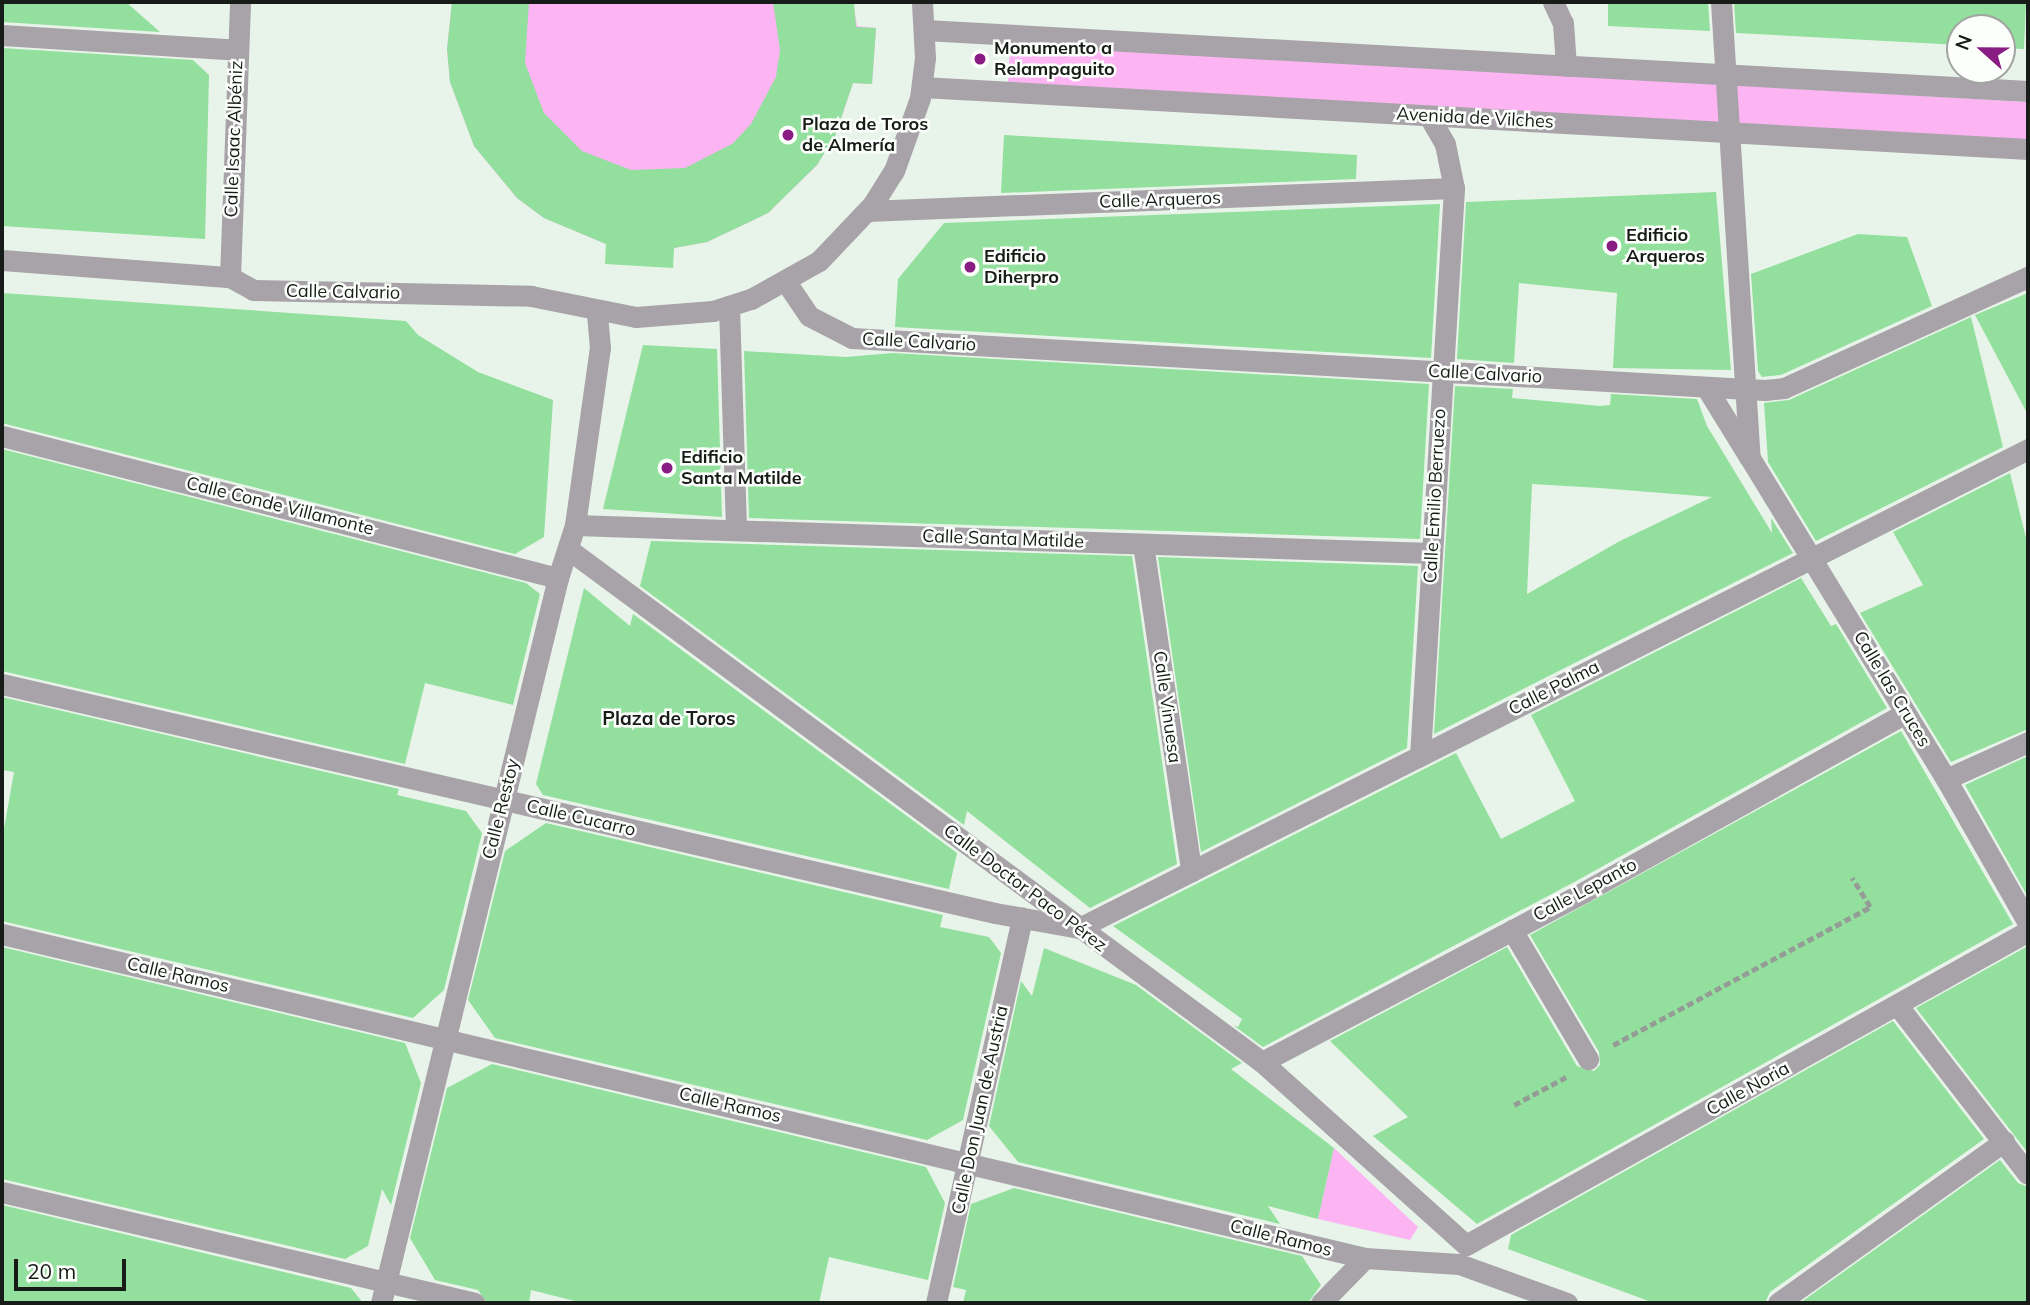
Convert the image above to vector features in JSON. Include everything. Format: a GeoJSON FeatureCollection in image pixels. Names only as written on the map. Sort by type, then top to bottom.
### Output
{"type":"FeatureCollection","features":[{"type":"Feature","properties":{"kind":"street","name":"Calle Isaac Albéniz"},"geometry":{"type":"LineString","coordinates":[[230,277],[240,2]]}},
{"type":"Feature","properties":{"kind":"street"},"geometry":{"type":"LineString","coordinates":[[786,282],[819,261],[867,211],[905,147],[922,87],[925,30],[922,2]]}},
{"type":"Feature","properties":{"kind":"street"},"geometry":{"type":"LineString","coordinates":[[1552,2],[1563,23],[1566,66]]}},
{"type":"Feature","properties":{"kind":"street","name":"Calle las Cruces"},"geometry":{"type":"LineString","coordinates":[[1721,2],[1750,458]]}},
{"type":"Feature","properties":{"kind":"street"},"geometry":{"type":"LineString","coordinates":[[925,30],[2028,91]]}},
{"type":"Feature","properties":{"kind":"street"},"geometry":{"type":"LineString","coordinates":[[2,35],[238,50]]}},
{"type":"Feature","properties":{"kind":"street","name":"Avenida de Vilches"},"geometry":{"type":"LineString","coordinates":[[922,87],[2028,149]]}},
{"type":"Feature","properties":{"kind":"street","name":"Calle Emilio Berruezo"},"geometry":{"type":"LineString","coordinates":[[1420,756],[1454,188],[1445,144],[1429,116]]}},
{"type":"Feature","properties":{"kind":"street","name":"Calle Arqueros"},"geometry":{"type":"LineString","coordinates":[[867,211],[1454,188]]}},
{"type":"Feature","properties":{"kind":"street","name":"Calle Calvario"},"geometry":{"type":"LineString","coordinates":[[2,260],[230,277],[253,289],[531,296],[597,313],[675,317],[729,306],[786,282],[809,316],[852,338],[1746,389],[1784,388],[2028,277]]}},
{"type":"Feature","properties":{"kind":"street"},"geometry":{"type":"LineString","coordinates":[[729,306],[736,530]]}},
{"type":"Feature","properties":{"kind":"street","name":"Calle Restoy"},"geometry":{"type":"LineString","coordinates":[[383,1293],[558,578],[575,525],[600,348],[597,313]]}},
{"type":"Feature","properties":{"kind":"street","name":"Calle las Cruces"},"geometry":{"type":"LineString","coordinates":[[1706,387],[1814,557],[2028,923]]}},
{"type":"Feature","properties":{"kind":"street","name":"Calle Conde Villamonte"},"geometry":{"type":"LineString","coordinates":[[2,436],[558,578]]}},
{"type":"Feature","properties":{"kind":"street","name":"Calle Palma"},"geometry":{"type":"LineString","coordinates":[[1079,928],[2028,449]]}},
{"type":"Feature","properties":{"kind":"street","name":"Calle Santa Matilde"},"geometry":{"type":"LineString","coordinates":[[575,525],[1432,553]]}},
{"type":"Feature","properties":{"kind":"street","name":"Calle Vinuesa"},"geometry":{"type":"LineString","coordinates":[[1143,544],[1191,871]]}},
{"type":"Feature","properties":{"kind":"street","name":"Calle Doctor Paco Pérez"},"geometry":{"type":"LineString","coordinates":[[568,549],[1262,1062],[1463,1254]]}},
{"type":"Feature","properties":{"kind":"street","name":"Calle Cucarro"},"geometry":{"type":"LineString","coordinates":[[2,684],[503,800],[1079,928]]}},
{"type":"Feature","properties":{"kind":"street","name":"Calle Lepanto"},"geometry":{"type":"LineString","coordinates":[[1262,1062],[1512,930],[1906,713]]}},
{"type":"Feature","properties":{"kind":"street"},"geometry":{"type":"LineString","coordinates":[[1946,779],[2028,742]]}},
{"type":"Feature","properties":{"kind":"street","name":"Calle Don Juan de Austria"},"geometry":{"type":"LineString","coordinates":[[936,1303],[970,1162],[1022,917]]}},
{"type":"Feature","properties":{"kind":"street"},"geometry":{"type":"LineString","coordinates":[[1512,930],[1588,1059]]}},
{"type":"Feature","properties":{"kind":"street","name":"Calle Noria"},"geometry":{"type":"LineString","coordinates":[[1463,1254],[2028,931]]}},
{"type":"Feature","properties":{"kind":"street","name":"Calle Ramos"},"geometry":{"type":"LineString","coordinates":[[2,934],[1365,1258],[1463,1254]]}},
{"type":"Feature","properties":{"kind":"street"},"geometry":{"type":"LineString","coordinates":[[1898,1006],[2028,1174]]}},
{"type":"Feature","properties":{"kind":"street"},"geometry":{"type":"LineString","coordinates":[[1778,1303],[2004,1142]]}},
{"type":"Feature","properties":{"kind":"street"},"geometry":{"type":"LineString","coordinates":[[2,1192],[383,1293],[474,1303]]}},
{"type":"Feature","properties":{"kind":"street"},"geometry":{"type":"LineString","coordinates":[[1463,1254],[1567,1303]]}},
{"type":"Feature","properties":{"kind":"street"},"geometry":{"type":"LineString","coordinates":[[1321,1303],[1365,1258]]}},
{"type":"Feature","properties":{"kind":"path"},"geometry":{"type":"LineString","coordinates":[[1514,1105],[1581,1069],[1588,1059],[1870,907],[1852,878]]}},
{"type":"Feature","properties":{"kind":"shaded area"},"geometry":{"type":"Polygon","coordinates":[[[452,2],[853,2],[857,26],[876,28],[872,84],[853,83],[835,136],[817,165],[768,213],[707,242],[674,248],[606,244],[544,218],[517,198],[474,146],[450,82],[447,49],[452,2]]]}},
{"type":"Feature","properties":{"kind":"shaded area"},"geometry":{"type":"Polygon","coordinates":[[[1010,44],[2028,102],[2028,140],[1008,83],[1010,44]]]}},
{"type":"Feature","properties":{"kind":"shaded area"},"geometry":{"type":"Polygon","coordinates":[[[1334,1148],[1418,1227],[1410,1240],[1318,1219],[1334,1148]]]}},
{"type":"Feature","properties":{"kind":"building"},"geometry":{"type":"Polygon","coordinates":[[[3,2],[126,2],[160,32],[2,22],[3,2]]]}},
{"type":"Feature","properties":{"kind":"building","name":"Plaza de Toros de Almería"},"geometry":{"type":"Polygon","coordinates":[[[452,2],[529,2],[525,63],[544,113],[582,151],[631,170],[685,168],[732,144],[751,124],[776,77],[780,50],[773,2],[854,2],[856,27],[876,28],[872,84],[853,83],[835,136],[817,165],[768,213],[707,242],[674,248],[673,268],[605,264],[606,244],[544,218],[517,198],[474,146],[450,82],[447,49],[452,2]]]}},
{"type":"Feature","properties":{"kind":"building"},"geometry":{"type":"Polygon","coordinates":[[[1608,2],[1708,2],[1710,31],[1608,26],[1608,2]]]}},
{"type":"Feature","properties":{"kind":"building"},"geometry":{"type":"Polygon","coordinates":[[[1734,2],[2026,2],[2024,49],[2016,49],[2016,14],[1946,14],[1946,44],[1736,33],[1734,2]]]}},
{"type":"Feature","properties":{"kind":"building"},"geometry":{"type":"Polygon","coordinates":[[[2,48],[193,60],[209,75],[205,239],[2,226],[2,48]]]}},
{"type":"Feature","properties":{"kind":"building"},"geometry":{"type":"Polygon","coordinates":[[[1004,135],[1357,155],[1356,179],[1001,193],[1004,135]]]}},
{"type":"Feature","properties":{"kind":"building"},"geometry":{"type":"Polygon","coordinates":[[[1716,192],[1731,370],[1613,368],[1617,293],[1519,283],[1514,363],[1457,359],[1466,202],[1716,192]]]}},
{"type":"Feature","properties":{"kind":"building"},"geometry":{"type":"Polygon","coordinates":[[[1440,204],[1431,358],[895,327],[898,279],[944,223],[1440,204]]]}},
{"type":"Feature","properties":{"kind":"building"},"geometry":{"type":"Polygon","coordinates":[[[1858,234],[1907,237],[1932,306],[1781,375],[1762,377],[1758,371],[1751,274],[1858,234]]]}},
{"type":"Feature","properties":{"kind":"building"},"geometry":{"type":"Polygon","coordinates":[[[2,293],[406,321],[418,335],[478,372],[553,400],[544,537],[515,554],[2,423],[2,293]]]}},
{"type":"Feature","properties":{"kind":"building"},"geometry":{"type":"Polygon","coordinates":[[[2028,293],[2028,415],[1975,315],[2028,293]]]}},
{"type":"Feature","properties":{"kind":"building"},"geometry":{"type":"Polygon","coordinates":[[[1971,317],[2003,447],[1816,541],[1768,462],[1764,403],[1789,400],[1971,317]]]}},
{"type":"Feature","properties":{"kind":"building","name":"Edificio Santa Matilde"},"geometry":{"type":"Polygon","coordinates":[[[643,345],[717,349],[722,517],[603,509],[643,345]]]}},
{"type":"Feature","properties":{"kind":"building"},"geometry":{"type":"Polygon","coordinates":[[[744,351],[846,357],[893,353],[1429,384],[1420,539],[749,518],[744,351]]]}},
{"type":"Feature","properties":{"kind":"building"},"geometry":{"type":"Polygon","coordinates":[[[1455,386],[1513,389],[1512,398],[1600,406],[1610,405],[1611,394],[1697,399],[1707,426],[1772,533],[1771,518],[1793,553],[1434,734],[1455,386]],[[1532,484],[1527,594],[1620,541],[1712,497],[1532,484]]]}},
{"type":"Feature","properties":{"kind":"building"},"geometry":{"type":"Polygon","coordinates":[[[2,449],[526,583],[540,594],[513,705],[425,683],[405,764],[2,671],[2,449]]]}},
{"type":"Feature","properties":{"kind":"building"},"geometry":{"type":"Polygon","coordinates":[[[2010,473],[2028,546],[2028,729],[1951,762],[1860,613],[1923,585],[1893,532],[2010,473]]]}},
{"type":"Feature","properties":{"kind":"building"},"geometry":{"type":"Polygon","coordinates":[[[651,541],[1132,556],[1177,864],[1090,908],[967,811],[964,825],[640,586],[651,541]]]}},
{"type":"Feature","properties":{"kind":"building"},"geometry":{"type":"Polygon","coordinates":[[[1158,557],[1418,566],[1407,748],[1201,852],[1158,557]]]}},
{"type":"Feature","properties":{"kind":"building"},"geometry":{"type":"Polygon","coordinates":[[[1801,578],[1831,626],[1836,624],[1887,708],[1578,880],[1263,1047],[1233,1025],[1238,1027],[1242,1019],[1113,926],[1456,753],[1501,839],[1575,801],[1531,715],[1801,578]]]}},
{"type":"Feature","properties":{"kind":"building"},"geometry":{"type":"Polygon","coordinates":[[[584,588],[630,626],[633,614],[957,853],[949,889],[543,795],[536,784],[584,588]]]}},
{"type":"Feature","properties":{"kind":"building"},"geometry":{"type":"Polygon","coordinates":[[[2,697],[399,789],[397,795],[466,811],[482,833],[444,990],[413,1018],[2,921],[2,840],[14,772],[2,770],[2,697]]]}},
{"type":"Feature","properties":{"kind":"building"},"geometry":{"type":"Polygon","coordinates":[[[1901,731],[2013,924],[1477,1224],[1373,1136],[1408,1117],[1330,1041],[1507,947],[1577,1066],[1594,1071],[1600,1065],[1599,1052],[1530,935],[1901,731]]]}},
{"type":"Feature","properties":{"kind":"building"},"geometry":{"type":"Polygon","coordinates":[[[2028,756],[2028,897],[1965,785],[2028,756]]]}},
{"type":"Feature","properties":{"kind":"building"},"geometry":{"type":"Polygon","coordinates":[[[546,823],[943,915],[940,927],[989,937],[1001,953],[963,1120],[927,1140],[495,1038],[468,1000],[505,851],[546,823]]]}},
{"type":"Feature","properties":{"kind":"building"},"geometry":{"type":"Polygon","coordinates":[[[2028,946],[2028,1153],[1916,1008],[2028,946]]]}},
{"type":"Feature","properties":{"kind":"building"},"geometry":{"type":"Polygon","coordinates":[[[2,947],[405,1043],[421,1083],[391,1205],[382,1189],[368,1246],[345,1259],[2,1179],[2,947]]]}},
{"type":"Feature","properties":{"kind":"building"},"geometry":{"type":"Polygon","coordinates":[[[1044,948],[1136,985],[1242,1063],[1231,1069],[1334,1148],[1318,1219],[1268,1206],[1280,1224],[1018,1162],[989,1126],[1021,981],[1032,996],[1044,948]]]}},
{"type":"Feature","properties":{"kind":"building"},"geometry":{"type":"Polygon","coordinates":[[[1893,1021],[1984,1139],[1770,1292],[1765,1303],[1654,1303],[1508,1249],[1511,1235],[1893,1021]]]}},
{"type":"Feature","properties":{"kind":"building"},"geometry":{"type":"Polygon","coordinates":[[[492,1064],[926,1167],[945,1203],[928,1280],[829,1257],[819,1303],[583,1303],[531,1290],[529,1303],[487,1303],[478,1290],[435,1280],[410,1238],[447,1088],[492,1064]]]}},
{"type":"Feature","properties":{"kind":"building"},"geometry":{"type":"Polygon","coordinates":[[[2000,1160],[2018,1183],[2028,1187],[2028,1303],[1800,1303],[2000,1160]]]}},
{"type":"Feature","properties":{"kind":"building"},"geometry":{"type":"Polygon","coordinates":[[[1014,1188],[1302,1256],[1321,1285],[1308,1303],[963,1303],[966,1290],[953,1287],[971,1204],[1014,1188]]]}},
{"type":"Feature","properties":{"kind":"building"},"geometry":{"type":"Polygon","coordinates":[[[2,1205],[351,1288],[363,1303],[2,1303],[2,1205]]]}},
{"type":"Feature","properties":{"kind":"place","name":"Monumento a Relampaguito"},"geometry":{"type":"Point","coordinates":[980,59]}},
{"type":"Feature","properties":{"kind":"place","name":"Plaza de Toros de Almería"},"geometry":{"type":"Point","coordinates":[788,135]}},
{"type":"Feature","properties":{"kind":"place","name":"Edificio Arqueros"},"geometry":{"type":"Point","coordinates":[1612,246]}},
{"type":"Feature","properties":{"kind":"place","name":"Edificio Diherpro"},"geometry":{"type":"Point","coordinates":[970,267]}},
{"type":"Feature","properties":{"kind":"place","name":"Edificio Santa Matilde"},"geometry":{"type":"Point","coordinates":[667,468]}},
{"type":"Feature","properties":{"kind":"district","name":"Plaza de Toros"},"geometry":{"type":"Point","coordinates":[669,719]}}]}
